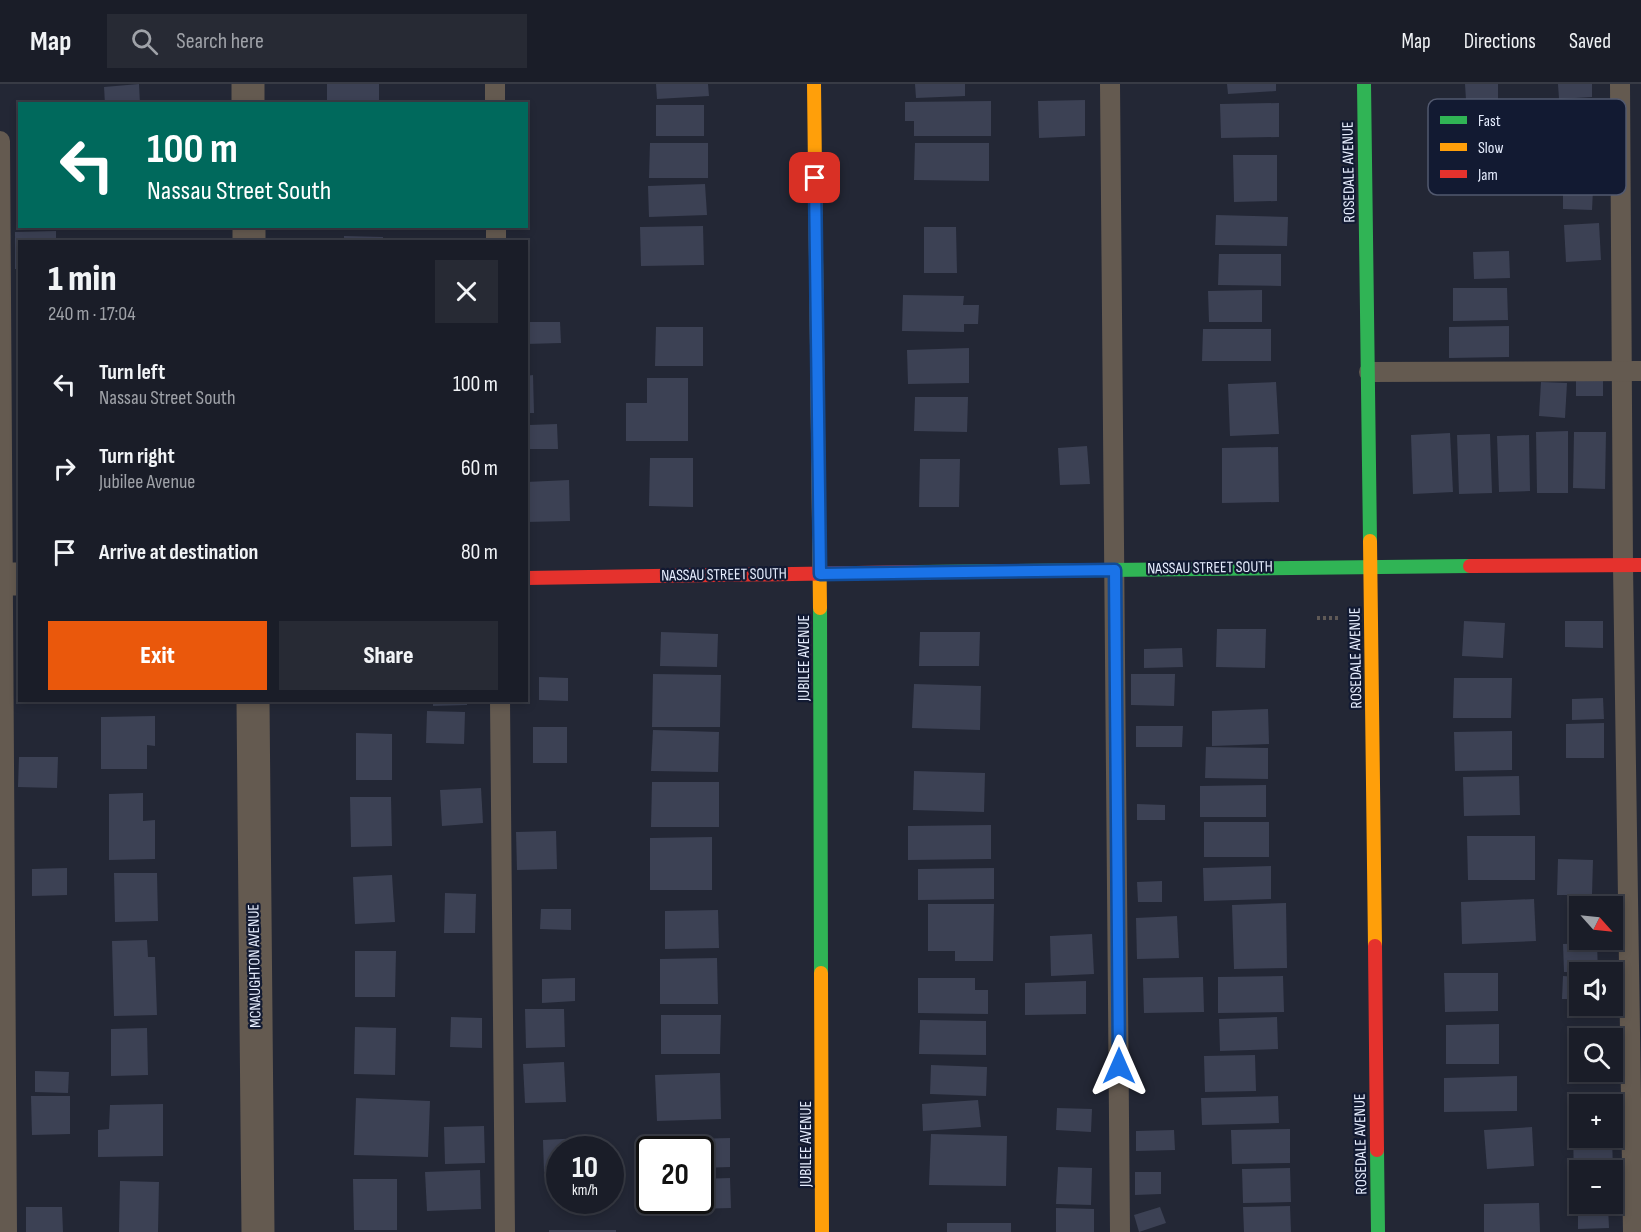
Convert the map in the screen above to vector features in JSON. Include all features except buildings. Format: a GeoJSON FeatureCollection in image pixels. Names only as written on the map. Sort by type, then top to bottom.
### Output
{"type":"FeatureCollection","features":[{"type":"Feature","properties":{"kind":"street"},"geometry":{"type":"LineString","coordinates":[[248,84],[248,102]]}},
{"type":"Feature","properties":{"kind":"street","name":"JUBILEE AVENUE"},"geometry":{"type":"LineString","coordinates":[[814,84],[820,574],[822,1232]]}},
{"type":"Feature","properties":{"kind":"street","name":"ROSEDALE AVENUE"},"geometry":{"type":"LineString","coordinates":[[1365,84],[1378,1232]]}},
{"type":"Feature","properties":{"kind":"street","name":"NASSAU STREET SOUTH"},"geometry":{"type":"LineString","coordinates":[[528,578],[1371,566],[1632,566]]}},
{"type":"Feature","properties":{"kind":"street","name":"MCNAUGHTON AVENUE"},"geometry":{"type":"LineString","coordinates":[[253,702],[258,1232]]}},
{"type":"Feature","properties":{"kind":"lane"},"geometry":{"type":"LineString","coordinates":[[495,84],[495,102]]}},
{"type":"Feature","properties":{"kind":"lane"},"geometry":{"type":"LineString","coordinates":[[1110,84],[1120,1232]]}},
{"type":"Feature","properties":{"kind":"lane"},"geometry":{"type":"LineString","coordinates":[[1620,84],[1621,99]]}},
{"type":"Feature","properties":{"kind":"lane"},"geometry":{"type":"LineString","coordinates":[[0,141],[8,579],[7,1232]]}},
{"type":"Feature","properties":{"kind":"lane"},"geometry":{"type":"LineString","coordinates":[[1624,195],[1631,372],[1633,1232]]}},
{"type":"Feature","properties":{"kind":"lane"},"geometry":{"type":"LineString","coordinates":[[1369,372],[1631,372]]}},
{"type":"Feature","properties":{"kind":"lane"},"geometry":{"type":"LineString","coordinates":[[500,702],[505,1232]]}},
{"type":"Feature","properties":{"kind":"traffic: fast"},"geometry":{"type":"LineString","coordinates":[[1364,84],[1370,541]]}},
{"type":"Feature","properties":{"kind":"traffic: fast"},"geometry":{"type":"LineString","coordinates":[[917,572],[1470,566]]}},
{"type":"Feature","properties":{"kind":"traffic: fast"},"geometry":{"type":"LineString","coordinates":[[820,608],[821,973]]}},
{"type":"Feature","properties":{"kind":"traffic: fast"},"geometry":{"type":"LineString","coordinates":[[1377,1150],[1378,1232]]}},
{"type":"Feature","properties":{"kind":"traffic: slow"},"geometry":{"type":"LineString","coordinates":[[814,84],[820,608]]}},
{"type":"Feature","properties":{"kind":"traffic: slow"},"geometry":{"type":"LineString","coordinates":[[1370,541],[1375,946]]}},
{"type":"Feature","properties":{"kind":"traffic: slow"},"geometry":{"type":"LineString","coordinates":[[821,973],[822,1232]]}},
{"type":"Feature","properties":{"kind":"traffic: jam"},"geometry":{"type":"LineString","coordinates":[[1470,566],[1641,565]]}},
{"type":"Feature","properties":{"kind":"traffic: jam"},"geometry":{"type":"LineString","coordinates":[[528,578],[917,572]]}},
{"type":"Feature","properties":{"kind":"traffic: jam"},"geometry":{"type":"LineString","coordinates":[[1375,946],[1377,1150]]}},
{"type":"Feature","properties":{"kind":"route"},"geometry":{"type":"LineString","coordinates":[[815,178],[820,574],[1115,570],[1119,1066]]}}]}
